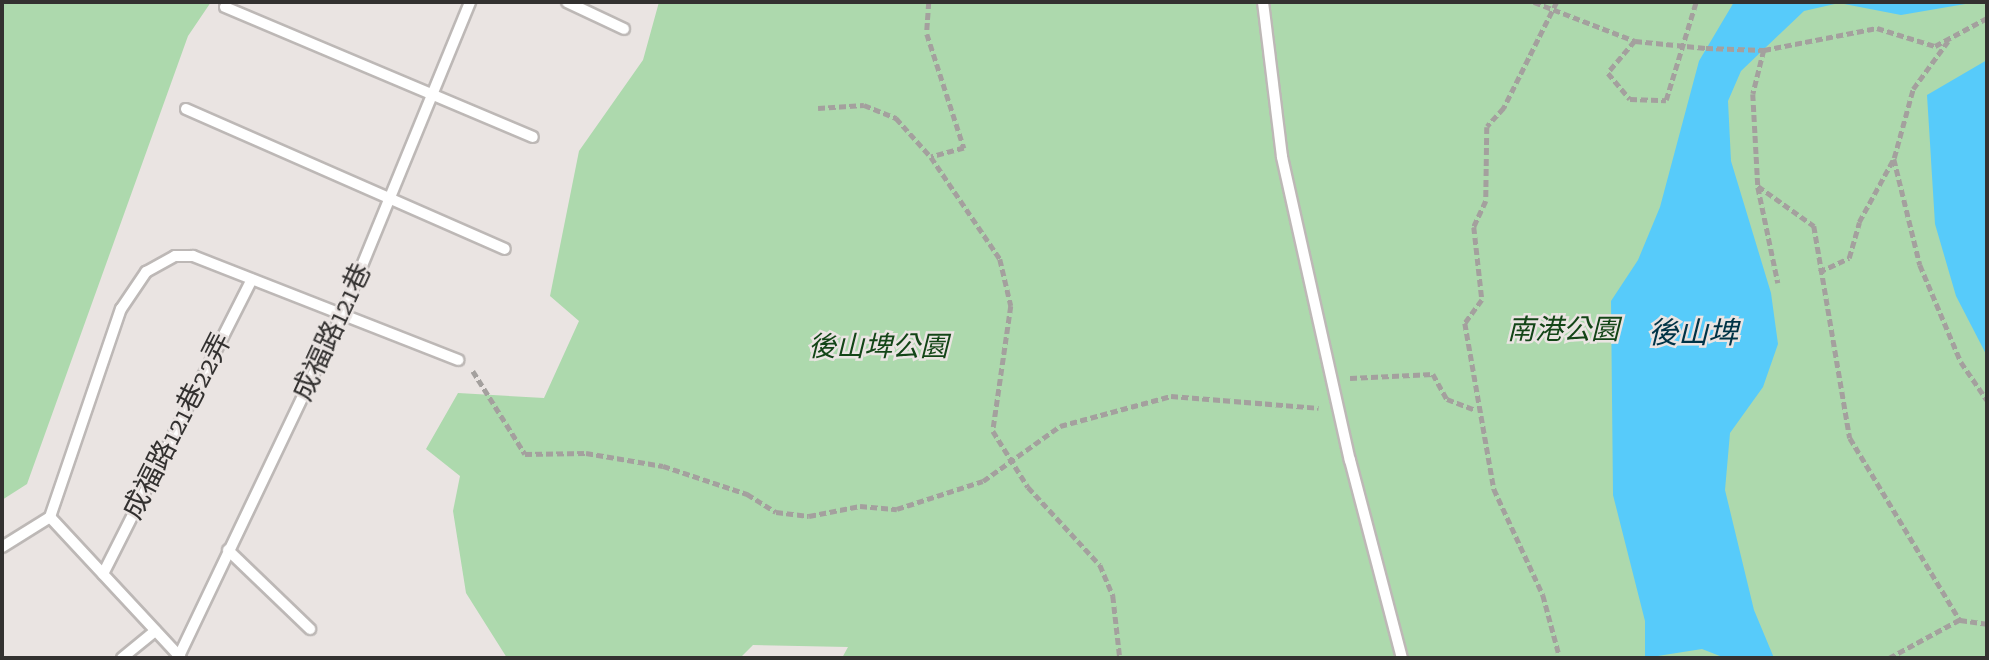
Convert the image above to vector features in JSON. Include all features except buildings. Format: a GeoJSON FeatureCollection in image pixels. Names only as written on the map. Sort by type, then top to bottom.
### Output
{"type":"FeatureCollection","features":[{"type":"Feature","properties":{"kind":"lane","name":"成福路121巷"},"geometry":{"type":"LineString","coordinates":[[180,657],[228,550],[343,312],[470,2]]}},
{"type":"Feature","properties":{"kind":"lane"},"geometry":{"type":"LineString","coordinates":[[567,2],[624,29]]}},
{"type":"Feature","properties":{"kind":"lane"},"geometry":{"type":"LineString","coordinates":[[1263,2],[1282,157],[1344,434],[1402,658]]}},
{"type":"Feature","properties":{"kind":"lane"},"geometry":{"type":"LineString","coordinates":[[225,7],[434,92],[533,137]]}},
{"type":"Feature","properties":{"kind":"lane"},"geometry":{"type":"LineString","coordinates":[[186,109],[505,249]]}},
{"type":"Feature","properties":{"kind":"lane"},"geometry":{"type":"LineString","coordinates":[[2,547],[50,517],[121,309],[146,272],[175,256],[193,256],[343,312],[458,360]]}},
{"type":"Feature","properties":{"kind":"lane","name":"成福路121巷22弄"},"geometry":{"type":"LineString","coordinates":[[103,574],[252,279]]}},
{"type":"Feature","properties":{"kind":"lane"},"geometry":{"type":"LineString","coordinates":[[50,517],[180,657]]}},
{"type":"Feature","properties":{"kind":"lane"},"geometry":{"type":"LineString","coordinates":[[228,550],[310,629]]}},
{"type":"Feature","properties":{"kind":"lane"},"geometry":{"type":"LineString","coordinates":[[121,658],[155,631]]}},
{"type":"Feature","properties":{"kind":"path"},"geometry":{"type":"LineString","coordinates":[[929,2],[927,34],[964,148],[931,158]]}},
{"type":"Feature","properties":{"kind":"path"},"geometry":{"type":"LineString","coordinates":[[1534,2],[1553,13],[1635,41],[1683,42],[1706,48],[1764,50],[1877,28],[1935,46],[1987,18]]}},
{"type":"Feature","properties":{"kind":"path"},"geometry":{"type":"LineString","coordinates":[[1557,2],[1504,108],[1487,127],[1486,201],[1474,227],[1482,300],[1465,323],[1476,410],[1494,489],[1543,595],[1560,658]]}},
{"type":"Feature","properties":{"kind":"path"},"geometry":{"type":"LineString","coordinates":[[1635,41],[1608,73],[1630,99],[1666,100],[1696,2]]}},
{"type":"Feature","properties":{"kind":"path"},"geometry":{"type":"LineString","coordinates":[[1818,272],[1849,258],[1859,222],[1894,158],[1913,89],[1954,36]]}},
{"type":"Feature","properties":{"kind":"path"},"geometry":{"type":"LineString","coordinates":[[1764,50],[1753,94],[1758,186],[1778,283]]}},
{"type":"Feature","properties":{"kind":"path"},"geometry":{"type":"LineString","coordinates":[[818,108],[864,105],[896,118],[931,158],[1000,259],[1011,330],[993,431],[1011,464],[1100,565],[1113,596],[1119,658]]}},
{"type":"Feature","properties":{"kind":"path"},"geometry":{"type":"LineString","coordinates":[[1894,158],[1920,265],[1961,362],[1987,400]]}},
{"type":"Feature","properties":{"kind":"path"},"geometry":{"type":"LineString","coordinates":[[1758,186],[1814,226],[1818,272],[1842,367],[1850,438],[1960,621]]}},
{"type":"Feature","properties":{"kind":"path"},"geometry":{"type":"LineString","coordinates":[[458,360],[484,380],[525,454],[586,453],[663,466],[747,494],[776,512],[897,509],[983,481],[1011,464],[1060,426],[1171,396],[1316,405],[1344,434]]}},
{"type":"Feature","properties":{"kind":"path"},"geometry":{"type":"LineString","coordinates":[[1332,379],[1433,374],[1447,398],[1476,410]]}},
{"type":"Feature","properties":{"kind":"path"},"geometry":{"type":"LineString","coordinates":[[1890,658],[1960,621],[1987,624]]}},
{"type":"Feature","properties":{"kind":"green space"},"geometry":{"type":"Polygon","coordinates":[[[2,2],[211,2],[188,36],[27,484],[2,500],[2,2]]]}},
{"type":"Feature","properties":{"kind":"green space"},"geometry":{"type":"Polygon","coordinates":[[[659,2],[1987,2],[1987,658],[842,658],[848,647],[753,645],[740,658],[507,658],[466,593],[453,511],[460,476],[426,449],[458,393],[544,398],[579,321],[550,296],[579,151],[643,60],[659,2]]]}},
{"type":"Feature","properties":{"kind":"water","name":"後山埤"},"geometry":{"type":"Polygon","coordinates":[[[1734,2],[1977,2],[1901,15],[1839,3],[1804,11],[1741,71],[1728,101],[1731,161],[1771,293],[1778,344],[1763,387],[1730,433],[1725,490],[1754,610],[1774,658],[1725,658],[1702,649],[1645,658],[1645,621],[1613,495],[1611,301],[1638,260],[1660,207],[1699,61],[1734,2]]]}},
{"type":"Feature","properties":{"kind":"water"},"geometry":{"type":"Polygon","coordinates":[[[1987,60],[1987,356],[1956,296],[1935,224],[1927,95],[1987,60]]]}},
{"type":"Feature","properties":{"kind":"park label","name":"南港公園"},"geometry":{"type":"Point","coordinates":[1563,330]}},
{"type":"Feature","properties":{"kind":"park label","name":"後山埤公園"},"geometry":{"type":"Point","coordinates":[878,347]}}]}
